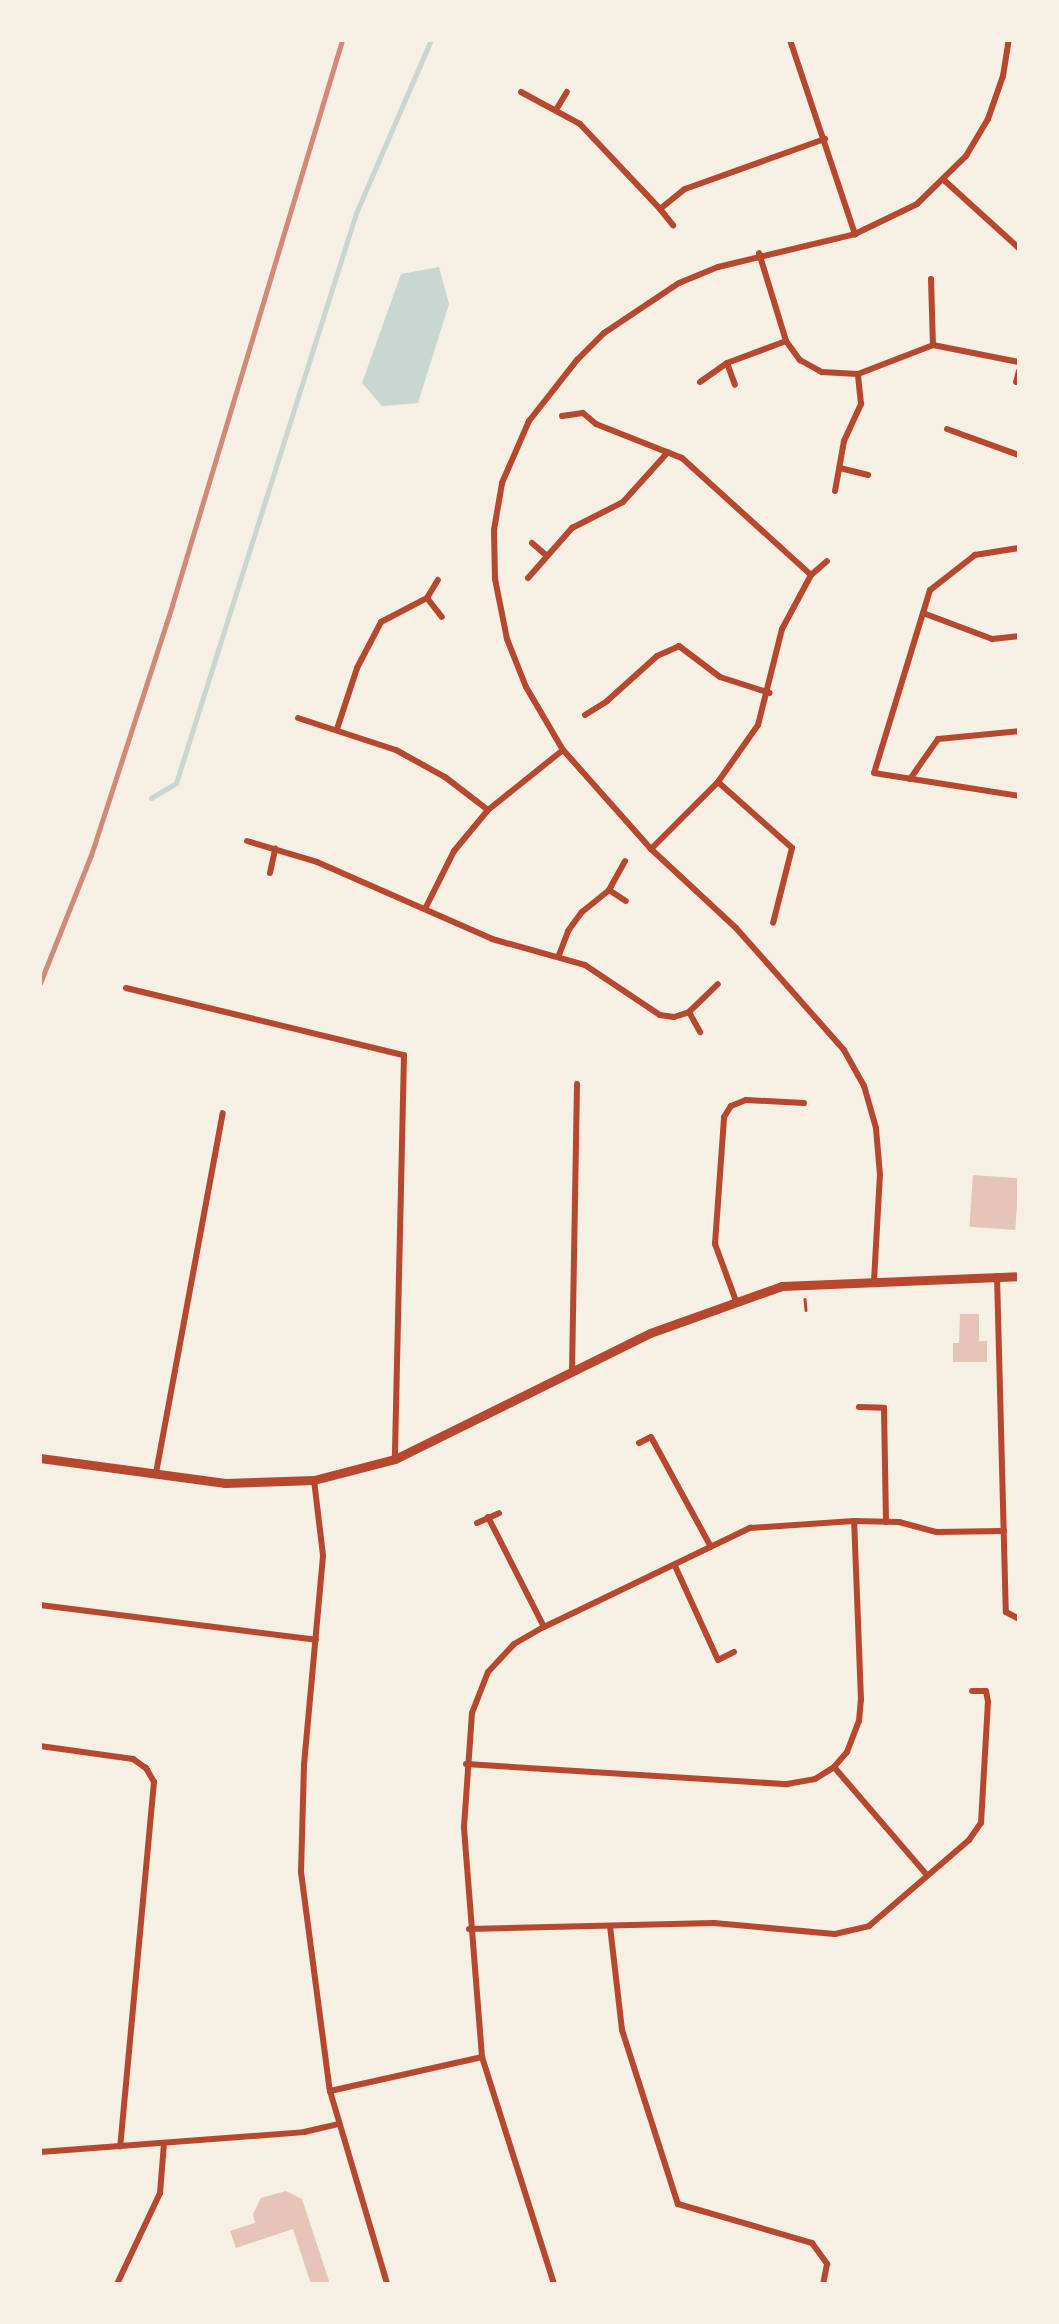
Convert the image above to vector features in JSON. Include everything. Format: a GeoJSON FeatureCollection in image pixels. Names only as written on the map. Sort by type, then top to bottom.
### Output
{"type":"FeatureCollection","features":[{"type":"Feature","properties":{"kind":"main road"},"geometry":{"type":"LineString","coordinates":[[40,1458],[225,1484],[314,1480],[395,1459],[650,1333],[782,1286],[1019,1276]]}},
{"type":"Feature","properties":{"kind":"street"},"geometry":{"type":"LineString","coordinates":[[790,40],[855,234]]}},
{"type":"Feature","properties":{"kind":"street"},"geometry":{"type":"LineString","coordinates":[[874,1281],[880,1175],[876,1128],[864,1086],[844,1050],[736,928],[651,849],[563,750],[526,687],[508,639],[496,579],[494,530],[502,483],[512,456],[543,400],[604,333],[679,284],[760,254],[855,234],[886,222],[945,181],[988,119],[1003,76],[1009,40]]}},
{"type":"Feature","properties":{"kind":"street"},"geometry":{"type":"LineString","coordinates":[[521,92],[593,136],[673,225]]}},
{"type":"Feature","properties":{"kind":"street"},"geometry":{"type":"LineString","coordinates":[[556,110],[567,92]]}},
{"type":"Feature","properties":{"kind":"street"},"geometry":{"type":"LineString","coordinates":[[660,209],[685,189],[825,139]]}},
{"type":"Feature","properties":{"kind":"street"},"geometry":{"type":"LineString","coordinates":[[945,181],[1019,248]]}},
{"type":"Feature","properties":{"kind":"street"},"geometry":{"type":"LineString","coordinates":[[760,254],[786,341],[800,360],[822,372],[858,374],[933,345],[1019,362]]}},
{"type":"Feature","properties":{"kind":"street"},"geometry":{"type":"LineString","coordinates":[[931,278],[933,345]]}},
{"type":"Feature","properties":{"kind":"street"},"geometry":{"type":"LineString","coordinates":[[700,382],[727,363],[786,341]]}},
{"type":"Feature","properties":{"kind":"street"},"geometry":{"type":"LineString","coordinates":[[727,363],[735,385]]}},
{"type":"Feature","properties":{"kind":"street"},"geometry":{"type":"LineString","coordinates":[[1016,382],[1019,371]]}},
{"type":"Feature","properties":{"kind":"street"},"geometry":{"type":"LineString","coordinates":[[835,490],[844,441],[861,404],[858,374]]}},
{"type":"Feature","properties":{"kind":"street"},"geometry":{"type":"LineString","coordinates":[[562,416],[583,413],[596,424],[682,458],[811,575]]}},
{"type":"Feature","properties":{"kind":"street"},"geometry":{"type":"LineString","coordinates":[[947,429],[1019,455]]}},
{"type":"Feature","properties":{"kind":"street"},"geometry":{"type":"LineString","coordinates":[[528,578],[572,528],[623,502],[668,452]]}},
{"type":"Feature","properties":{"kind":"street"},"geometry":{"type":"LineString","coordinates":[[840,468],[868,475]]}},
{"type":"Feature","properties":{"kind":"street"},"geometry":{"type":"LineString","coordinates":[[532,542],[547,556]]}},
{"type":"Feature","properties":{"kind":"street"},"geometry":{"type":"LineString","coordinates":[[1019,548],[976,555],[930,590],[874,773],[1019,796]]}},
{"type":"Feature","properties":{"kind":"street"},"geometry":{"type":"LineString","coordinates":[[651,849],[718,782],[758,725],[770,692],[782,629],[811,575],[826,561]]}},
{"type":"Feature","properties":{"kind":"street"},"geometry":{"type":"LineString","coordinates":[[338,729],[358,668],[381,622],[426,598],[438,580]]}},
{"type":"Feature","properties":{"kind":"street"},"geometry":{"type":"LineString","coordinates":[[426,598],[442,617]]}},
{"type":"Feature","properties":{"kind":"street"},"geometry":{"type":"LineString","coordinates":[[923,613],[992,639],[1019,636]]}},
{"type":"Feature","properties":{"kind":"street"},"geometry":{"type":"LineString","coordinates":[[585,715],[657,656],[679,646],[720,678],[770,692]]}},
{"type":"Feature","properties":{"kind":"street"},"geometry":{"type":"LineString","coordinates":[[298,718],[396,750],[446,777],[488,810]]}},
{"type":"Feature","properties":{"kind":"street"},"geometry":{"type":"LineString","coordinates":[[910,779],[938,739],[1019,732]]}},
{"type":"Feature","properties":{"kind":"street"},"geometry":{"type":"LineString","coordinates":[[426,909],[454,851],[488,810],[563,750]]}},
{"type":"Feature","properties":{"kind":"street"},"geometry":{"type":"LineString","coordinates":[[718,782],[792,848],[774,923]]}},
{"type":"Feature","properties":{"kind":"street"},"geometry":{"type":"LineString","coordinates":[[247,841],[317,862],[492,939],[559,955],[614,982],[643,1008],[660,1015],[674,1017],[689,1012],[718,984]]}},
{"type":"Feature","properties":{"kind":"street"},"geometry":{"type":"LineString","coordinates":[[270,873],[275,849]]}},
{"type":"Feature","properties":{"kind":"street"},"geometry":{"type":"LineString","coordinates":[[559,955],[582,912],[609,890],[625,861]]}},
{"type":"Feature","properties":{"kind":"street"},"geometry":{"type":"LineString","coordinates":[[609,890],[626,902]]}},
{"type":"Feature","properties":{"kind":"street"},"geometry":{"type":"LineString","coordinates":[[126,988],[404,1055],[395,1459]]}},
{"type":"Feature","properties":{"kind":"street"},"geometry":{"type":"LineString","coordinates":[[689,1012],[700,1032]]}},
{"type":"Feature","properties":{"kind":"street"},"geometry":{"type":"LineString","coordinates":[[572,1372],[577,1084]]}},
{"type":"Feature","properties":{"kind":"street"},"geometry":{"type":"LineString","coordinates":[[736,1300],[715,1244],[724,1117],[731,1106],[746,1100],[804,1104]]}},
{"type":"Feature","properties":{"kind":"street"},"geometry":{"type":"LineString","coordinates":[[156,1473],[224,1114]]}},
{"type":"Feature","properties":{"kind":"street"},"geometry":{"type":"LineString","coordinates":[[997,1276],[1006,1612],[1017,1619]]}},
{"type":"Feature","properties":{"kind":"street"},"geometry":{"type":"LineString","coordinates":[[859,1407],[884,1408],[886,1522]]}},
{"type":"Feature","properties":{"kind":"street"},"geometry":{"type":"LineString","coordinates":[[639,1443],[651,1437],[710,1546]]}},
{"type":"Feature","properties":{"kind":"street"},"geometry":{"type":"LineString","coordinates":[[314,1480],[324,1556],[301,1872],[330,2091],[388,2284]]}},
{"type":"Feature","properties":{"kind":"street"},"geometry":{"type":"LineString","coordinates":[[477,1523],[498,1513]]}},
{"type":"Feature","properties":{"kind":"street"},"geometry":{"type":"LineString","coordinates":[[488,1517],[544,1627]]}},
{"type":"Feature","properties":{"kind":"street"},"geometry":{"type":"LineString","coordinates":[[554,2284],[482,2057],[469,1928],[466,1764],[472,1714],[488,1672],[514,1644],[544,1627],[750,1528],[854,1521],[886,1522],[936,1532],[1004,1531]]}},
{"type":"Feature","properties":{"kind":"street"},"geometry":{"type":"LineString","coordinates":[[466,1764],[786,1784],[815,1778],[834,1768],[847,1752],[860,1721],[862,1700],[854,1521]]}},
{"type":"Feature","properties":{"kind":"street"},"geometry":{"type":"LineString","coordinates":[[675,1566],[718,1660],[734,1652]]}},
{"type":"Feature","properties":{"kind":"street"},"geometry":{"type":"LineString","coordinates":[[40,1605],[316,1640]]}},
{"type":"Feature","properties":{"kind":"street"},"geometry":{"type":"LineString","coordinates":[[469,1928],[714,1923],[815,1933],[854,1932],[885,1916],[969,1840],[985,1812],[988,1702],[986,1691],[972,1690]]}},
{"type":"Feature","properties":{"kind":"street"},"geometry":{"type":"LineString","coordinates":[[40,1746],[133,1759],[154,1782],[120,2146]]}},
{"type":"Feature","properties":{"kind":"street"},"geometry":{"type":"LineString","coordinates":[[834,1768],[927,1875]]}},
{"type":"Feature","properties":{"kind":"street"},"geometry":{"type":"LineString","coordinates":[[610,1926],[622,2030],[678,2204],[812,2243],[827,2264],[824,2284]]}},
{"type":"Feature","properties":{"kind":"street"},"geometry":{"type":"LineString","coordinates":[[330,2091],[482,2057]]}},
{"type":"Feature","properties":{"kind":"street"},"geometry":{"type":"LineString","coordinates":[[40,2152],[164,2144],[338,2124]]}},
{"type":"Feature","properties":{"kind":"street"},"geometry":{"type":"LineString","coordinates":[[117,2284],[160,2193],[164,2144]]}},
{"type":"Feature","properties":{"kind":"path"},"geometry":{"type":"LineString","coordinates":[[805,1299],[806,1310]]}},
{"type":"Feature","properties":{"kind":"shaded area"},"geometry":{"type":"Polygon","coordinates":[[[439,267],[449,304],[418,403],[382,406],[362,383],[401,274],[439,267]]]}},
{"type":"Feature","properties":{"kind":"building"},"geometry":{"type":"Polygon","coordinates":[[[973,1175],[1019,1178],[1015,1230],[969,1227],[973,1175]]]}},
{"type":"Feature","properties":{"kind":"building"},"geometry":{"type":"Polygon","coordinates":[[[960,1314],[979,1314],[979,1341],[987,1341],[987,1362],[953,1362],[953,1343],[959,1343],[960,1314]]]}},
{"type":"Feature","properties":{"kind":"building"},"geometry":{"type":"Polygon","coordinates":[[[286,2191],[302,2199],[330,2284],[311,2284],[293,2229],[236,2248],[230,2231],[255,2223],[253,2214],[261,2198],[286,2191]]]}},
{"type":"Feature","properties":{"kind":"waterway"},"geometry":{"type":"LineString","coordinates":[[151,798],[176,783],[356,213],[431,40]]}},
{"type":"Feature","properties":{"kind":"railway"},"geometry":{"type":"LineString","coordinates":[[40,983],[91,855],[172,605],[342,40]]}}]}
